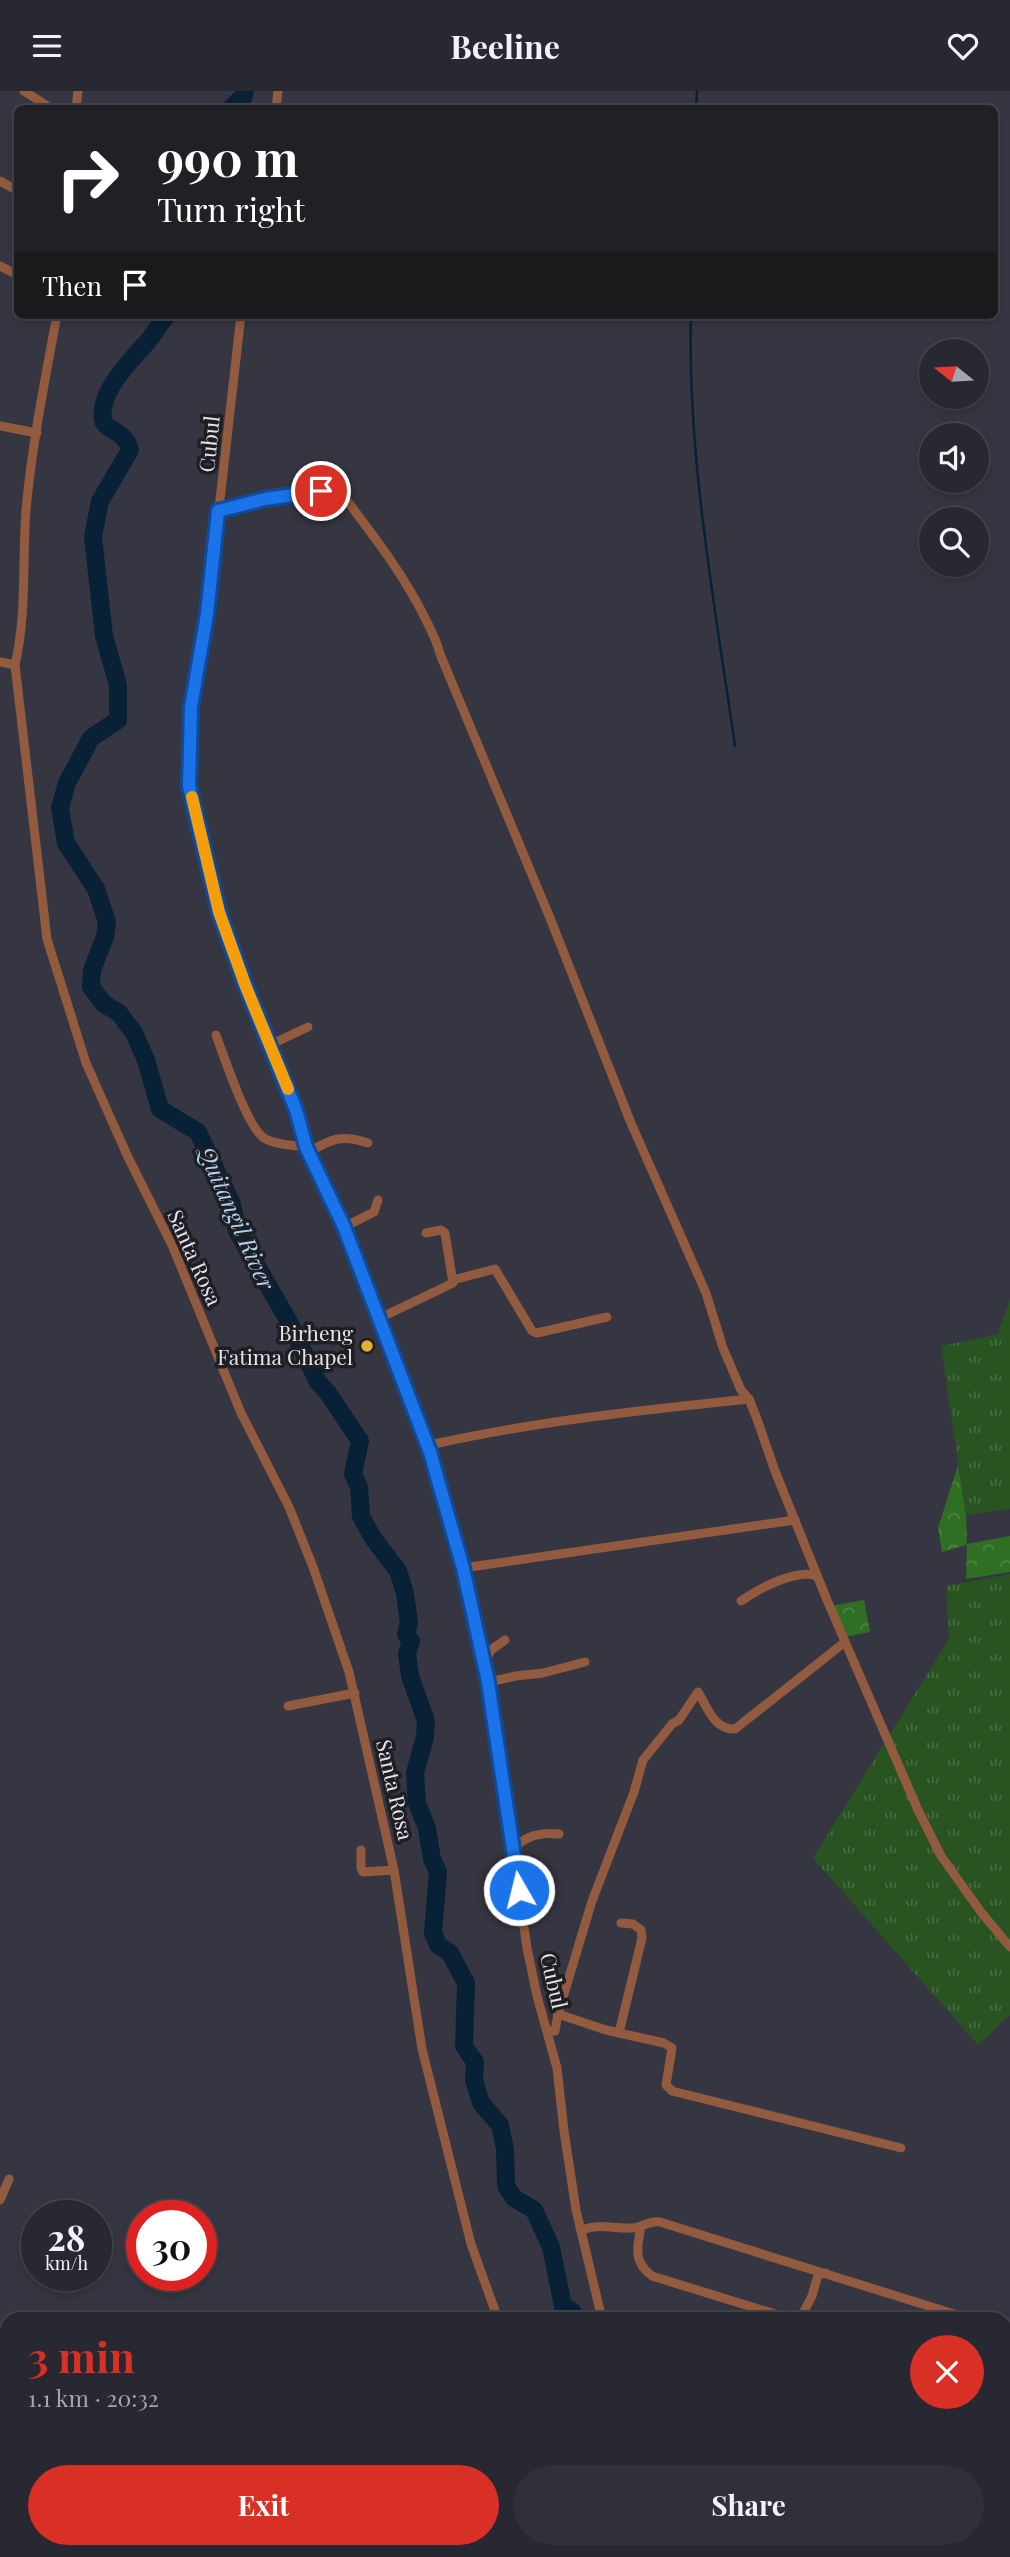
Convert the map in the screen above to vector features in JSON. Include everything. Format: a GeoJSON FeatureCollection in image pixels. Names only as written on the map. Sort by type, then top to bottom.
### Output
{"type":"FeatureCollection","features":[{"type":"Feature","properties":{"kind":"street"},"geometry":{"type":"LineString","coordinates":[[24,91],[46,105]]}},
{"type":"Feature","properties":{"kind":"street","name":"Santa Rosa"},"geometry":{"type":"LineString","coordinates":[[56,319],[26,510],[21,638],[15,664],[47,939],[86,1063],[127,1155],[172,1245],[241,1413],[289,1507],[313,1567],[355,1693],[394,1870],[422,2049],[471,2243],[496,2312]]}},
{"type":"Feature","properties":{"kind":"street","name":"Cubul"},"geometry":{"type":"LineString","coordinates":[[241,319],[207,614],[191,707],[189,786],[219,912],[296,1110],[307,1149],[344,1227],[430,1452],[463,1568],[488,1682],[527,1948],[557,2068],[566,2144],[581,2230],[601,2312]]}},
{"type":"Feature","properties":{"kind":"street"},"geometry":{"type":"LineString","coordinates":[[0,426],[37,433]]}},
{"type":"Feature","properties":{"kind":"street"},"geometry":{"type":"LineString","coordinates":[[218,511],[298,494],[331,491],[342,495],[393,563],[418,603],[438,645],[550,918],[631,1123],[705,1293],[723,1348],[741,1390],[749,1399],[817,1576],[918,1810],[941,1856],[1010,1947]]}},
{"type":"Feature","properties":{"kind":"street"},"geometry":{"type":"LineString","coordinates":[[0,662],[15,664]]}},
{"type":"Feature","properties":{"kind":"street"},"geometry":{"type":"LineString","coordinates":[[270,1045],[308,1027]]}},
{"type":"Feature","properties":{"kind":"street"},"geometry":{"type":"LineString","coordinates":[[216,1035],[237,1091],[257,1133],[266,1140],[307,1149],[334,1138],[353,1138],[368,1143]]}},
{"type":"Feature","properties":{"kind":"street"},"geometry":{"type":"LineString","coordinates":[[344,1227],[374,1212],[378,1200]]}},
{"type":"Feature","properties":{"kind":"street"},"geometry":{"type":"LineString","coordinates":[[426,1233],[441,1230],[445,1233],[453,1280]]}},
{"type":"Feature","properties":{"kind":"street"},"geometry":{"type":"LineString","coordinates":[[378,1319],[449,1286],[453,1280],[495,1269],[532,1331],[537,1333],[607,1317]]}},
{"type":"Feature","properties":{"kind":"street"},"geometry":{"type":"LineString","coordinates":[[430,1452],[434,1444],[510,1428],[749,1399]]}},
{"type":"Feature","properties":{"kind":"street"},"geometry":{"type":"LineString","coordinates":[[463,1568],[795,1520]]}},
{"type":"Feature","properties":{"kind":"street"},"geometry":{"type":"LineString","coordinates":[[741,1601],[784,1579],[809,1572],[817,1576]]}},
{"type":"Feature","properties":{"kind":"street"},"geometry":{"type":"LineString","coordinates":[[484,1664],[491,1650],[505,1640]]}},
{"type":"Feature","properties":{"kind":"street"},"geometry":{"type":"LineString","coordinates":[[547,2031],[555,2031],[593,1901],[634,1792],[643,1760],[672,1724],[679,1720],[698,1692],[718,1725],[726,1730],[735,1730],[845,1642]]}},
{"type":"Feature","properties":{"kind":"street"},"geometry":{"type":"LineString","coordinates":[[488,1682],[543,1673],[586,1662]]}},
{"type":"Feature","properties":{"kind":"street"},"geometry":{"type":"LineString","coordinates":[[288,1706],[355,1693]]}},
{"type":"Feature","properties":{"kind":"street"},"geometry":{"type":"LineString","coordinates":[[513,1850],[520,1841],[530,1837],[559,1834]]}},
{"type":"Feature","properties":{"kind":"street"},"geometry":{"type":"LineString","coordinates":[[361,1850],[363,1872],[394,1870]]}},
{"type":"Feature","properties":{"kind":"street"},"geometry":{"type":"LineString","coordinates":[[619,2033],[642,1938],[641,1930],[633,1924],[621,1923]]}},
{"type":"Feature","properties":{"kind":"street"},"geometry":{"type":"LineString","coordinates":[[558,2014],[619,2033],[664,2043],[672,2048],[666,2085],[672,2091],[901,2148]]}},
{"type":"Feature","properties":{"kind":"street"},"geometry":{"type":"LineString","coordinates":[[0,2200],[9,2179]]}},
{"type":"Feature","properties":{"kind":"street"},"geometry":{"type":"LineString","coordinates":[[581,2230],[604,2225],[641,2227],[650,2221],[670,2224],[948,2312]]}},
{"type":"Feature","properties":{"kind":"street"},"geometry":{"type":"LineString","coordinates":[[641,2227],[637,2249],[638,2262],[643,2270],[652,2276],[768,2312]]}},
{"type":"Feature","properties":{"kind":"street"},"geometry":{"type":"LineString","coordinates":[[804,2312],[818,2275],[826,2273]]}},
{"type":"Feature","properties":{"kind":"green space"},"geometry":{"type":"Polygon","coordinates":[[[1010,1298],[1010,1509],[966,1515],[941,1346],[998,1334],[1010,1298]]]}},
{"type":"Feature","properties":{"kind":"green space"},"geometry":{"type":"Polygon","coordinates":[[[958,1465],[966,1515],[967,1544],[1010,1536],[1010,1572],[966,1579],[967,1545],[942,1552],[938,1528],[958,1465]]]}},
{"type":"Feature","properties":{"kind":"green space"},"geometry":{"type":"Polygon","coordinates":[[[1010,1574],[1010,2015],[978,2045],[813,1858],[949,1639],[946,1586],[1010,1574]]]}},
{"type":"Feature","properties":{"kind":"green space"},"geometry":{"type":"Polygon","coordinates":[[[864,1600],[870,1632],[844,1637],[831,1606],[864,1600]]]}},
{"type":"Feature","properties":{"kind":"waterway","name":"Quitangil River"},"geometry":{"type":"LineString","coordinates":[[234,105],[244,96],[245,91]]}},
{"type":"Feature","properties":{"kind":"waterway"},"geometry":{"type":"LineString","coordinates":[[696,105],[697,91]]}},
{"type":"Feature","properties":{"kind":"waterway","name":"Quitangil River"},"geometry":{"type":"LineString","coordinates":[[164,319],[111,387],[103,409],[103,420],[124,439],[130,450],[100,501],[93,537],[104,636],[118,685],[118,720],[91,738],[67,783],[60,808],[66,843],[96,889],[107,922],[105,937],[92,970],[91,987],[104,1004],[119,1013],[134,1033],[146,1060],[160,1109],[198,1132],[232,1204],[237,1231],[289,1322],[318,1382],[360,1441],[353,1474],[359,1487],[361,1516],[373,1538],[398,1571],[405,1593],[409,1623],[406,1634],[411,1641],[407,1654],[410,1676],[426,1721],[425,1737],[415,1773],[417,1803],[427,1828],[432,1859],[438,1872],[433,1933],[438,1945],[450,1953],[466,1983],[464,2046],[475,2062],[474,2080],[481,2103],[500,2125],[505,2149],[506,2186],[514,2198],[534,2210],[551,2247],[563,2306],[572,2312]]}},
{"type":"Feature","properties":{"kind":"waterway"},"geometry":{"type":"LineString","coordinates":[[691,319],[693,422],[698,476],[735,746]]}},
{"type":"Feature","properties":{"kind":"slow traffic"},"geometry":{"type":"LineString","coordinates":[[192,797],[219,912],[288,1089]]}},
{"type":"Feature","properties":{"kind":"place","name":"Birheng Fatima Chapel"},"geometry":{"type":"Point","coordinates":[367,1346]}},
{"type":"Feature","properties":{"kind":"route"},"geometry":{"type":"LineString","coordinates":[[321,491],[265,499],[218,511],[207,614],[191,707],[189,786],[219,912],[246,987],[296,1110],[306,1147],[344,1227],[430,1452],[463,1568],[488,1682],[519,1890]]}}]}
